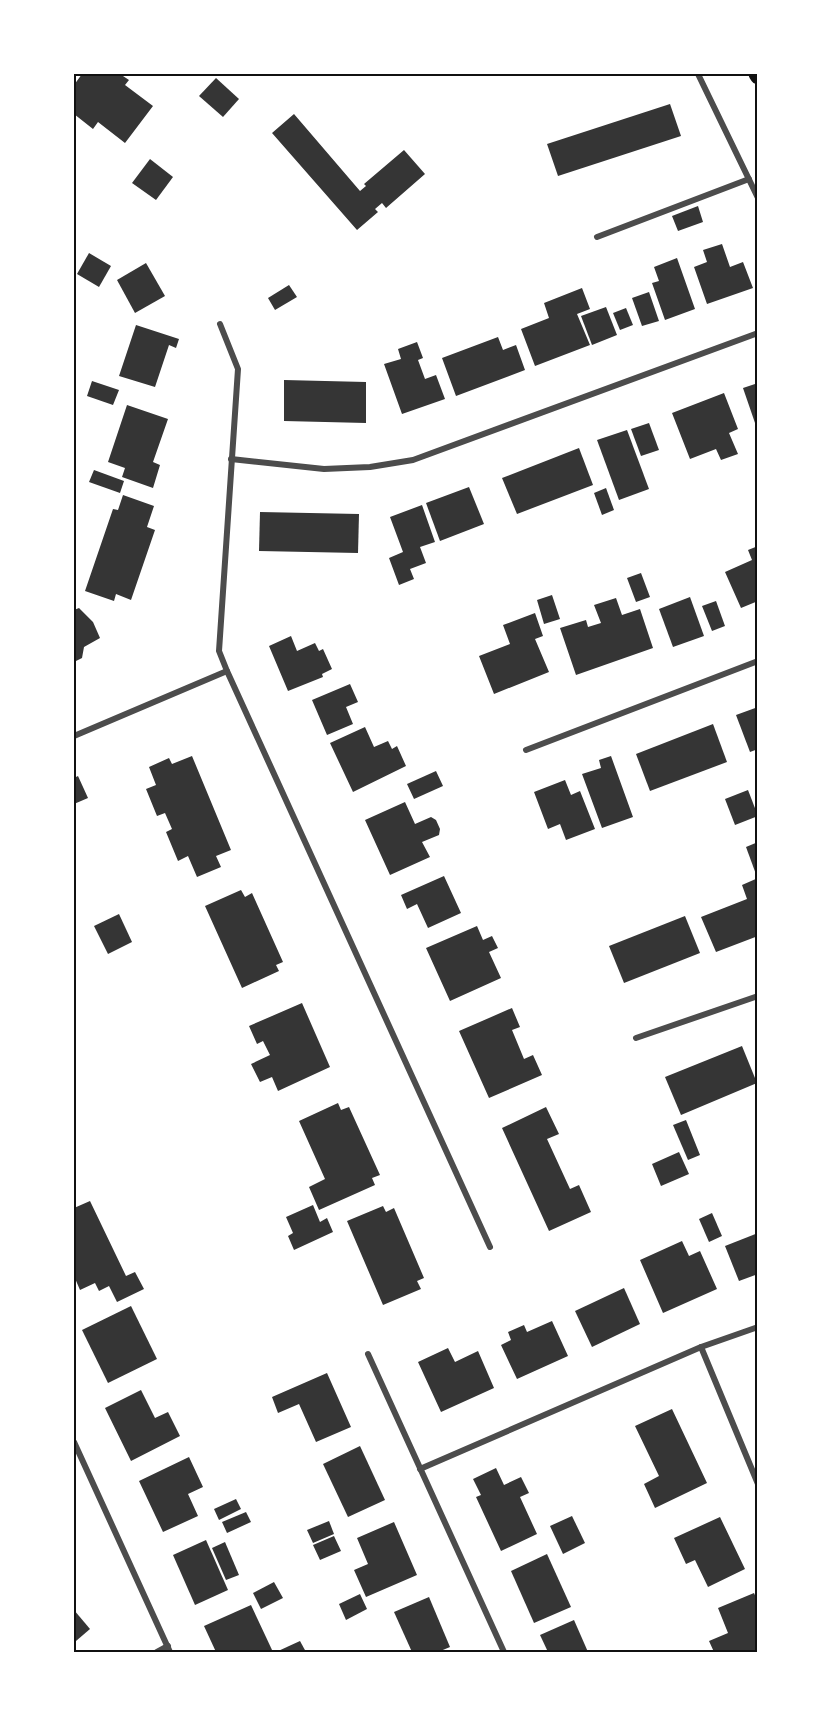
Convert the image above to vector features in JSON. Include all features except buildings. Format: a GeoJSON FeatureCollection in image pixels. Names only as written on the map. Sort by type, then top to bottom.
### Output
{"type":"FeatureCollection","features":[{"type":"Feature","properties":{"kind":"street"},"geometry":{"type":"LineString","coordinates":[[698,74],[758,198]]}},
{"type":"Feature","properties":{"kind":"street"},"geometry":{"type":"LineString","coordinates":[[597,237],[749,179]]}},
{"type":"Feature","properties":{"kind":"street"},"geometry":{"type":"LineString","coordinates":[[220,324],[238,369],[219,651],[490,1247]]}},
{"type":"Feature","properties":{"kind":"street"},"geometry":{"type":"LineString","coordinates":[[231,459],[324,469],[370,467],[413,460],[758,333]]}},
{"type":"Feature","properties":{"kind":"street"},"geometry":{"type":"LineString","coordinates":[[526,750],[758,661]]}},
{"type":"Feature","properties":{"kind":"street"},"geometry":{"type":"LineString","coordinates":[[74,736],[227,671]]}},
{"type":"Feature","properties":{"kind":"street"},"geometry":{"type":"LineString","coordinates":[[636,1038],[758,996]]}},
{"type":"Feature","properties":{"kind":"street"},"geometry":{"type":"LineString","coordinates":[[420,1469],[701,1347],[758,1327]]}},
{"type":"Feature","properties":{"kind":"street"},"geometry":{"type":"LineString","coordinates":[[701,1347],[758,1484]]}},
{"type":"Feature","properties":{"kind":"street"},"geometry":{"type":"LineString","coordinates":[[368,1354],[504,1653]]}},
{"type":"Feature","properties":{"kind":"street"},"geometry":{"type":"LineString","coordinates":[[74,1442],[169,1649],[157,1653]]}}]}
